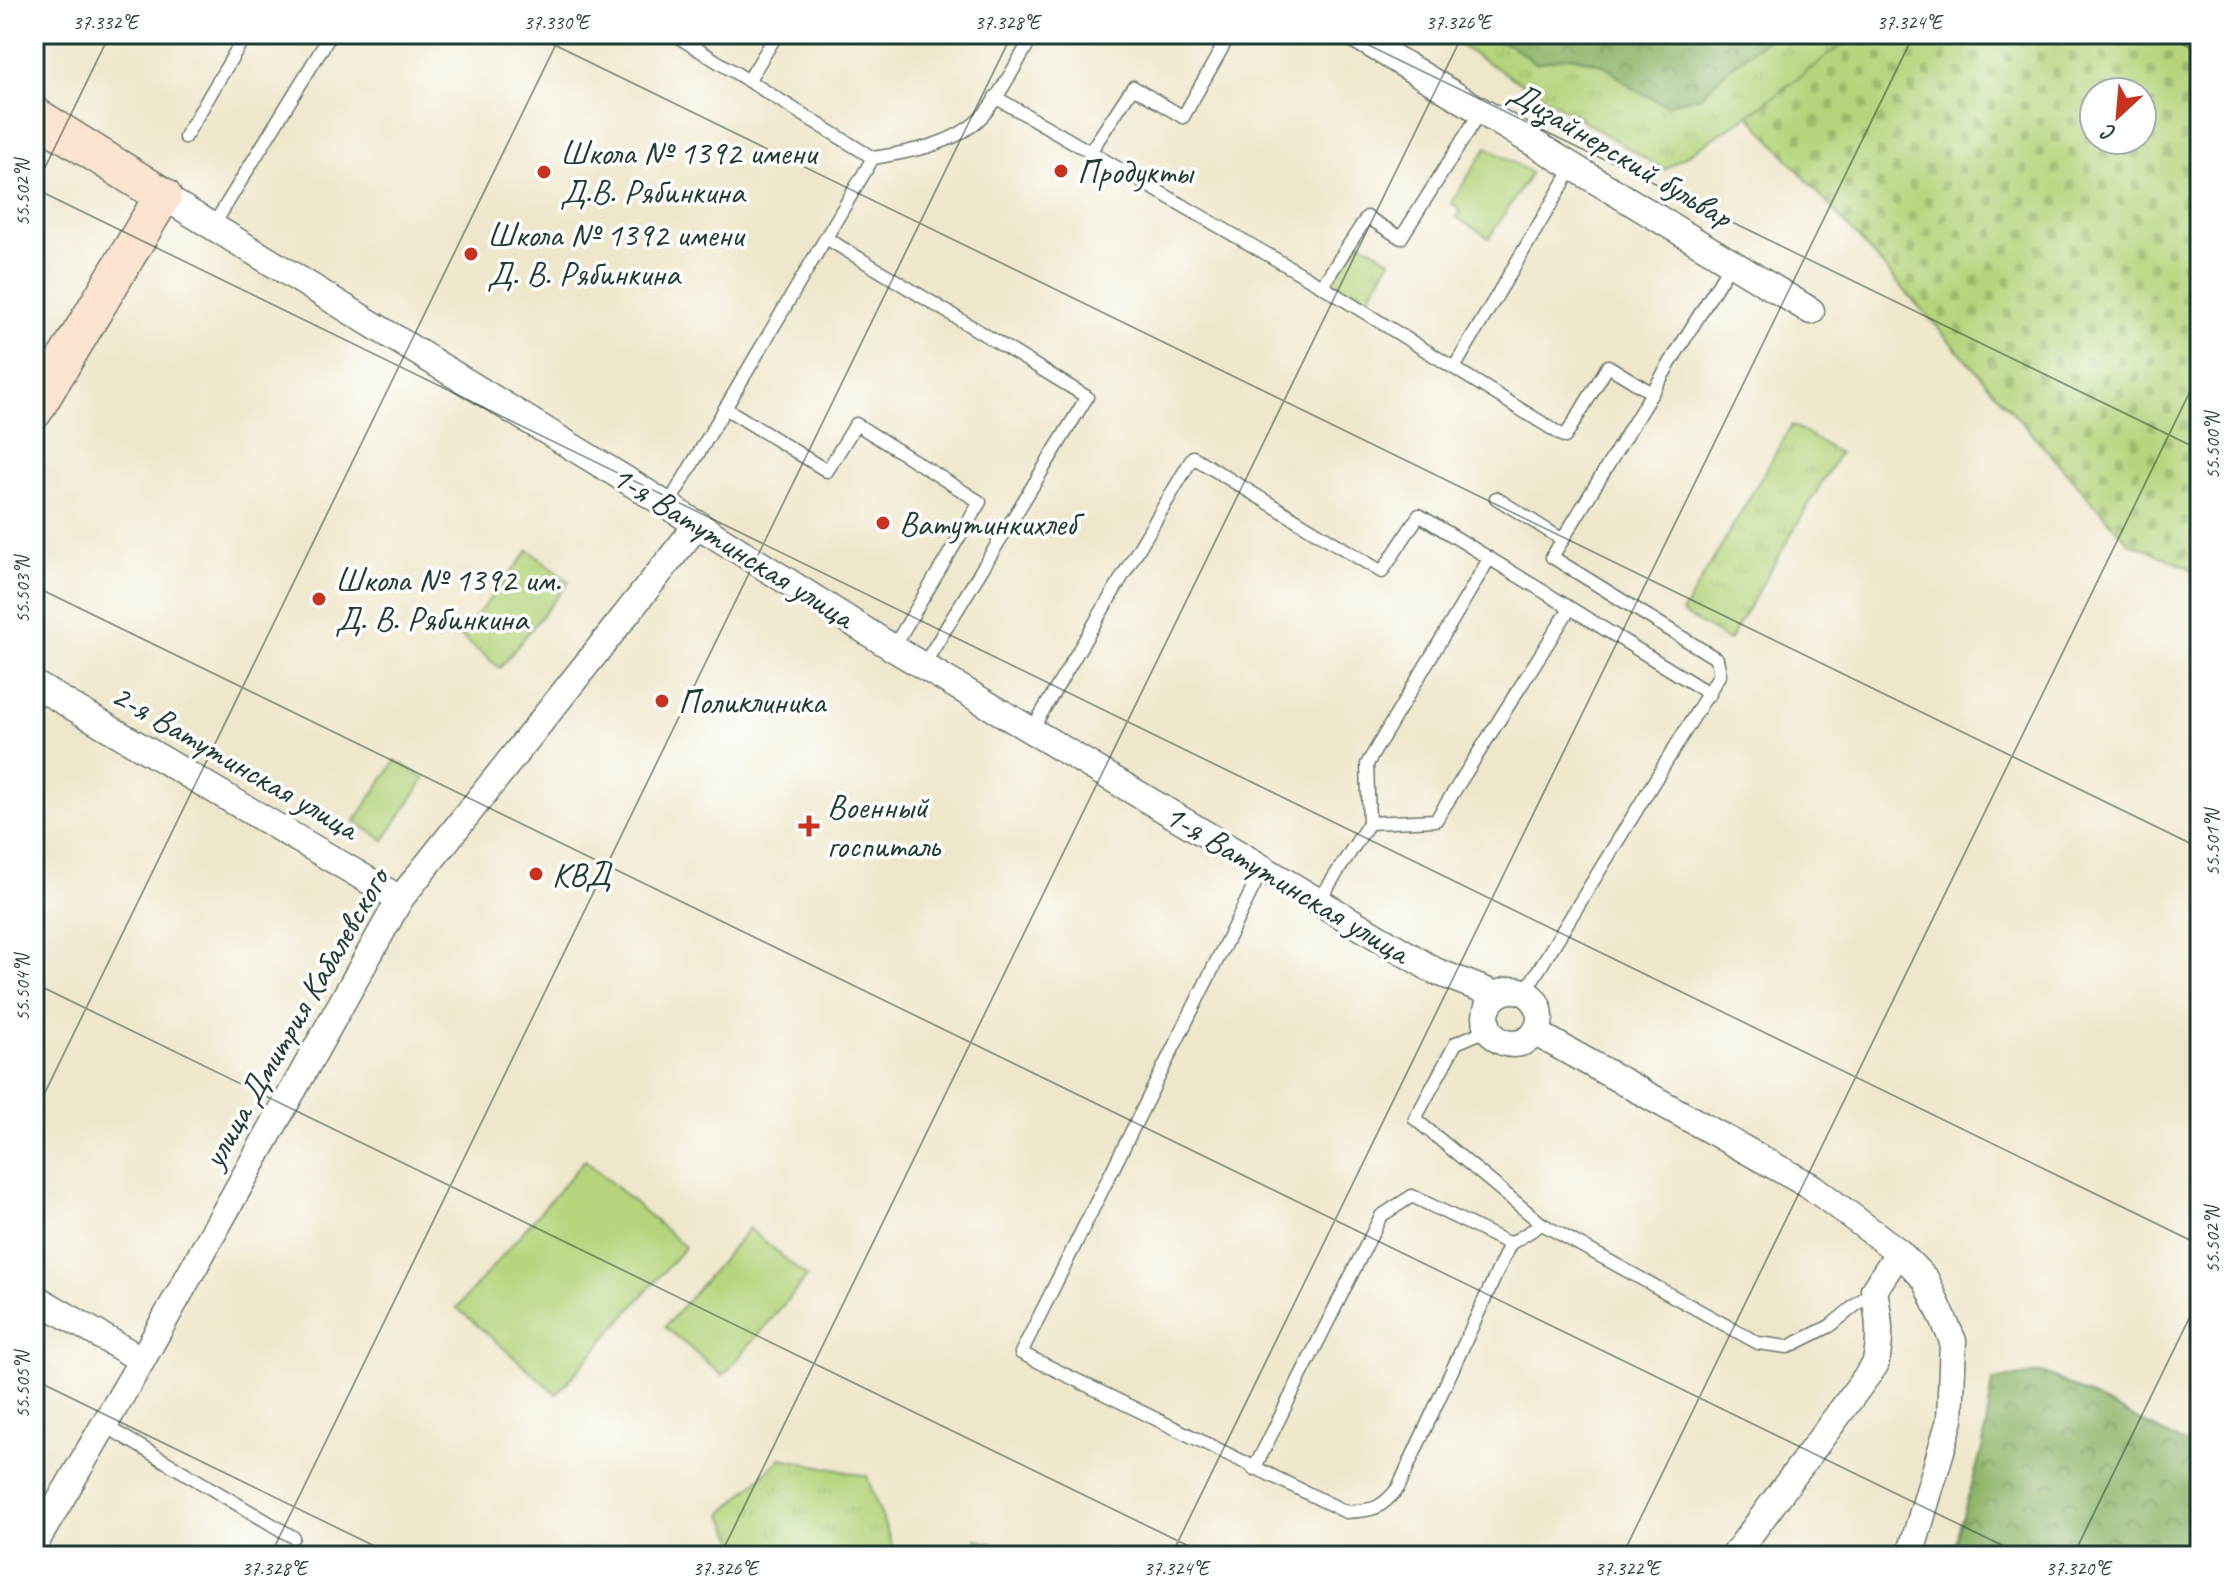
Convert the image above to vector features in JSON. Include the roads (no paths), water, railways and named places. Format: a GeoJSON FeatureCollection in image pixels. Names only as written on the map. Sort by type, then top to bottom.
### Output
{"type":"FeatureCollection","features":[{"type":"Feature","properties":{"kind":"street","name":"Дизайнерский бульвар"},"geometry":{"type":"LineString","coordinates":[[1354,34],[1811,311]]}},
{"type":"Feature","properties":{"kind":"street","name":"1-я Ватутинская улица"},"geometry":{"type":"LineString","coordinates":[[34,115],[668,505],[893,648],[1435,971],[1497,995]]}},
{"type":"Feature","properties":{"kind":"street"},"geometry":{"type":"LineString","coordinates":[[34,411],[163,196]]}},
{"type":"Feature","properties":{"kind":"street","name":"улица Дмитрия Кабалевского"},"geometry":{"type":"LineString","coordinates":[[34,1545],[142,1360],[400,899],[698,524]]}},
{"type":"Feature","properties":{"kind":"street","name":"2-я Ватутинская улица"},"geometry":{"type":"LineString","coordinates":[[34,684],[400,899]]}},
{"type":"Feature","properties":{"kind":"street","name":"1-я Ватутинская улица"},"geometry":{"type":"LineString","coordinates":[[1435,971],[1487,1024]]}},
{"type":"Feature","properties":{"kind":"street"},"geometry":{"type":"LineString","coordinates":[[1506,990],[1525,992],[1538,1005],[1541,1014],[1536,1033],[1521,1043],[1502,1042],[1487,1024],[1487,1010],[1497,995],[1506,990]]}},
{"type":"Feature","properties":{"kind":"street"},"geometry":{"type":"LineString","coordinates":[[1536,1033],[1812,1187],[1899,1252],[1926,1280],[1953,1341],[1950,1420],[1910,1556]]}},
{"type":"Feature","properties":{"kind":"street"},"geometry":{"type":"LineString","coordinates":[[1734,1556],[1875,1365],[1880,1346],[1880,1319],[1874,1290],[1899,1252]]}},
{"type":"Feature","properties":{"kind":"street"},"geometry":{"type":"LineString","coordinates":[[34,1297],[142,1360]]}},
{"type":"Feature","properties":{"kind":"lane"},"geometry":{"type":"LineString","coordinates":[[185,137],[246,34]]}},
{"type":"Feature","properties":{"kind":"lane"},"geometry":{"type":"LineString","coordinates":[[213,226],[331,34]]}},
{"type":"Feature","properties":{"kind":"lane"},"geometry":{"type":"LineString","coordinates":[[748,81],[777,34]]}},
{"type":"Feature","properties":{"kind":"lane"},"geometry":{"type":"LineString","coordinates":[[681,36],[873,158],[912,151],[943,141],[984,115],[1034,34]]}},
{"type":"Feature","properties":{"kind":"lane"},"geometry":{"type":"LineString","coordinates":[[1090,152],[1133,87],[1183,117],[1230,34]]}},
{"type":"Feature","properties":{"kind":"lane"},"geometry":{"type":"LineString","coordinates":[[995,97],[1322,286],[1565,437],[1608,366],[1652,393]]}},
{"type":"Feature","properties":{"kind":"lane"},"geometry":{"type":"LineString","coordinates":[[1322,286],[1367,217],[1401,238],[1481,111]]}},
{"type":"Feature","properties":{"kind":"lane"},"geometry":{"type":"LineString","coordinates":[[668,505],[873,158]]}},
{"type":"Feature","properties":{"kind":"lane"},"geometry":{"type":"LineString","coordinates":[[1454,368],[1573,167]]}},
{"type":"Feature","properties":{"kind":"lane"},"geometry":{"type":"LineString","coordinates":[[826,238],[1087,397],[923,666]]}},
{"type":"Feature","properties":{"kind":"lane"},"geometry":{"type":"LineString","coordinates":[[1525,992],[1562,927],[1720,674],[1717,659],[1552,557],[1731,263]]}},
{"type":"Feature","properties":{"kind":"lane"},"geometry":{"type":"LineString","coordinates":[[725,408],[827,471],[856,424],[980,502],[893,648]]}},
{"type":"Feature","properties":{"kind":"lane"},"geometry":{"type":"LineString","coordinates":[[1031,731],[1193,457],[1382,572],[1419,515],[1710,694]]}},
{"type":"Feature","properties":{"kind":"lane"},"geometry":{"type":"LineString","coordinates":[[1496,498],[1563,540]]}},
{"type":"Feature","properties":{"kind":"lane"},"geometry":{"type":"LineString","coordinates":[[1318,902],[1369,823],[1367,764],[1489,559]]}},
{"type":"Feature","properties":{"kind":"lane"},"geometry":{"type":"LineString","coordinates":[[1369,823],[1436,820],[1570,608]]}},
{"type":"Feature","properties":{"kind":"lane"},"geometry":{"type":"LineString","coordinates":[[1263,868],[1021,1353],[1346,1512],[1365,1511],[1385,1505],[1398,1488],[1510,1244],[1542,1224]]}},
{"type":"Feature","properties":{"kind":"lane"},"geometry":{"type":"LineString","coordinates":[[1487,1024],[1456,1043],[1415,1119],[1542,1224],[1758,1343],[1788,1347],[1830,1326],[1874,1290]]}},
{"type":"Feature","properties":{"kind":"lane"},"geometry":{"type":"LineString","coordinates":[[1254,1469],[1381,1216],[1412,1196],[1510,1244]]}},
{"type":"Feature","properties":{"kind":"lane"},"geometry":{"type":"LineString","coordinates":[[104,1425],[293,1537]]}},
{"type":"Feature","properties":{"kind":"place","name":"Продукты"},"geometry":{"type":"Point","coordinates":[1061,171]}},
{"type":"Feature","properties":{"kind":"place","name":"Школа № 1392 имени Д.В. Рябинкина"},"geometry":{"type":"Point","coordinates":[544,172]}},
{"type":"Feature","properties":{"kind":"place","name":"Школа № 1392 имени Д. В. Рябинкина"},"geometry":{"type":"Point","coordinates":[471,254]}},
{"type":"Feature","properties":{"kind":"place","name":"Ватутинкихлеб"},"geometry":{"type":"Point","coordinates":[883,523]}},
{"type":"Feature","properties":{"kind":"place","name":"Школа № 1392 им. Д. В. Рябинкина"},"geometry":{"type":"Point","coordinates":[319,599]}},
{"type":"Feature","properties":{"kind":"place","name":"Поликлиника"},"geometry":{"type":"Point","coordinates":[662,701]}},
{"type":"Feature","properties":{"kind":"place","name":"Военный госпиталь"},"geometry":{"type":"Point","coordinates":[809,826]}},
{"type":"Feature","properties":{"kind":"place","name":"КВД"},"geometry":{"type":"Point","coordinates":[536,874]}}]}
